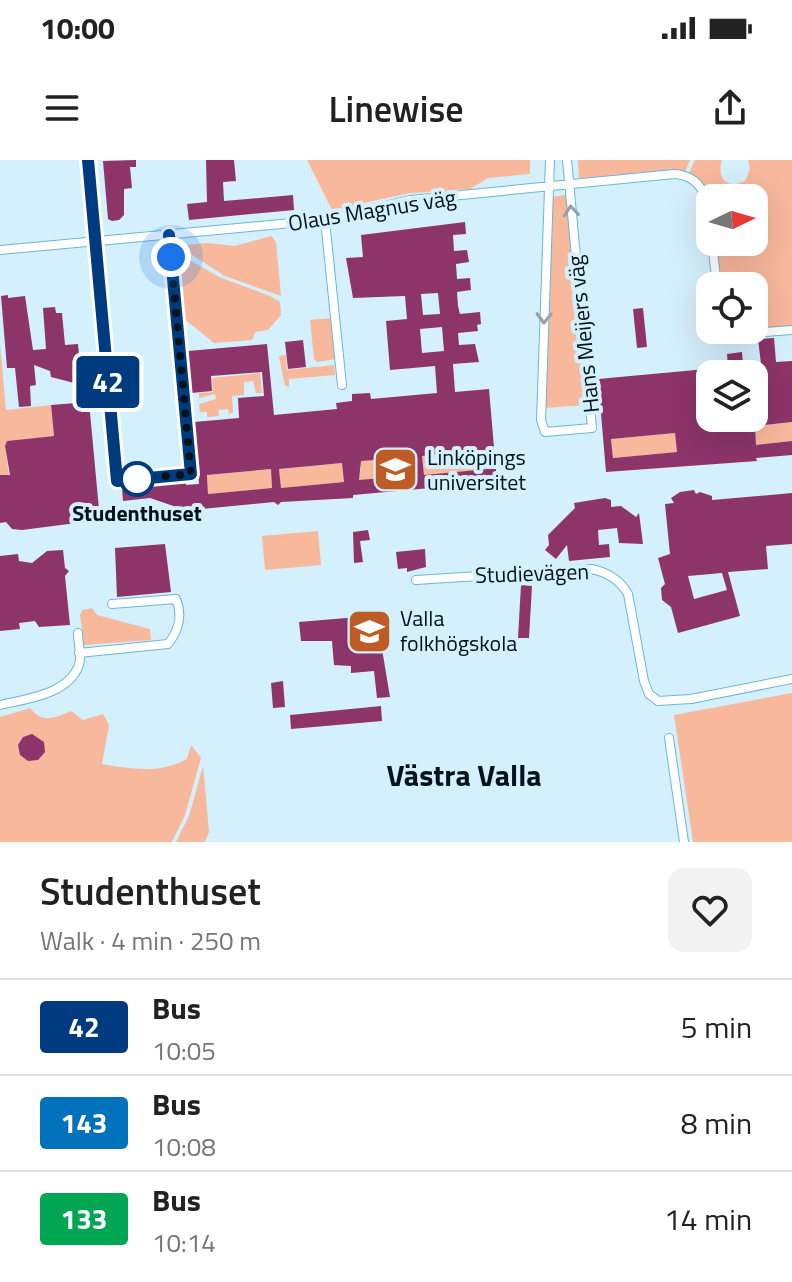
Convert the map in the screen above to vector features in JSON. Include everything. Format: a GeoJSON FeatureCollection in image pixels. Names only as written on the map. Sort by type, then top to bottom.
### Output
{"type":"FeatureCollection","features":[{"type":"Feature","properties":{"kind":"street"},"geometry":{"type":"LineString","coordinates":[[88,160],[117,481],[191,474],[169,235]]}},
{"type":"Feature","properties":{"kind":"street","name":"Hans Meijers väg"},"geometry":{"type":"LineString","coordinates":[[550,160],[541,420],[545,432],[592,428],[567,160]]}},
{"type":"Feature","properties":{"kind":"street","name":"Olaus Magnus väg"},"geometry":{"type":"LineString","coordinates":[[0,250],[325,220],[410,200],[549,185],[685,175],[697,184]]}},
{"type":"Feature","properties":{"kind":"street"},"geometry":{"type":"LineString","coordinates":[[325,220],[342,385]]}},
{"type":"Feature","properties":{"kind":"street"},"geometry":{"type":"LineString","coordinates":[[768,332],[792,330]]}},
{"type":"Feature","properties":{"kind":"street","name":"Studievägen"},"geometry":{"type":"LineString","coordinates":[[416,580],[591,569],[612,577],[628,594],[644,681],[649,694],[658,701],[672,703],[792,679]]}},
{"type":"Feature","properties":{"kind":"street"},"geometry":{"type":"LineString","coordinates":[[79,653],[168,644],[180,623],[176,599],[112,604]]}},
{"type":"Feature","properties":{"kind":"street"},"geometry":{"type":"LineString","coordinates":[[0,705],[47,693],[65,682],[78,667],[78,633]]}},
{"type":"Feature","properties":{"kind":"street"},"geometry":{"type":"LineString","coordinates":[[669,738],[684,842]]}},
{"type":"Feature","properties":{"kind":"shaded area"},"geometry":{"type":"Polygon","coordinates":[[[307,160],[530,160],[530,174],[488,178],[470,189],[410,193],[332,210],[307,160]]]}},
{"type":"Feature","properties":{"kind":"shaded area"},"geometry":{"type":"Polygon","coordinates":[[[578,160],[690,160],[685,172],[671,170],[579,178],[578,160]]]}},
{"type":"Feature","properties":{"kind":"shaded area"},"geometry":{"type":"Polygon","coordinates":[[[695,160],[722,160],[722,178],[729,184],[703,184],[689,173],[695,160]]]}},
{"type":"Feature","properties":{"kind":"shaded area"},"geometry":{"type":"Polygon","coordinates":[[[748,160],[792,160],[792,326],[768,328],[768,272],[718,272],[717,256],[768,256],[768,184],[734,184],[746,180],[750,168],[748,160]]]}},
{"type":"Feature","properties":{"kind":"shaded area"},"geometry":{"type":"Polygon","coordinates":[[[566,195],[586,405],[544,408],[551,197],[566,195]]]}},
{"type":"Feature","properties":{"kind":"shaded area"},"geometry":{"type":"Polygon","coordinates":[[[271,236],[276,242],[281,296],[225,276],[183,249],[185,245],[208,243],[235,246],[271,236]]]}},
{"type":"Feature","properties":{"kind":"shaded area"},"geometry":{"type":"Polygon","coordinates":[[[178,253],[219,277],[280,302],[281,315],[268,330],[255,332],[252,340],[214,343],[183,318],[178,253]]]}},
{"type":"Feature","properties":{"kind":"shaded area"},"geometry":{"type":"Polygon","coordinates":[[[332,318],[336,359],[317,362],[314,359],[310,320],[332,318]]]}},
{"type":"Feature","properties":{"kind":"shaded area"},"geometry":{"type":"Polygon","coordinates":[[[0,344],[6,410],[51,405],[54,436],[7,441],[5,447],[12,497],[0,475],[0,344]]]}},
{"type":"Feature","properties":{"kind":"shaded area"},"geometry":{"type":"Polygon","coordinates":[[[286,355],[287,370],[334,365],[335,375],[289,379],[289,387],[285,386],[279,356],[286,355]]]}},
{"type":"Feature","properties":{"kind":"shaded area"},"geometry":{"type":"Polygon","coordinates":[[[260,373],[262,393],[256,393],[253,381],[244,382],[244,395],[232,396],[233,413],[229,414],[228,409],[218,410],[219,416],[207,417],[207,412],[200,412],[199,404],[216,399],[215,394],[199,398],[199,393],[213,392],[212,378],[260,373]]]}},
{"type":"Feature","properties":{"kind":"shaded area"},"geometry":{"type":"Polygon","coordinates":[[[792,422],[792,441],[756,445],[755,432],[768,432],[768,425],[792,422]]]}},
{"type":"Feature","properties":{"kind":"shaded area"},"geometry":{"type":"Polygon","coordinates":[[[675,433],[677,452],[613,458],[611,439],[675,433]]]}},
{"type":"Feature","properties":{"kind":"shaded area"},"geometry":{"type":"Polygon","coordinates":[[[486,450],[488,469],[424,475],[422,456],[486,450]]]}},
{"type":"Feature","properties":{"kind":"shaded area"},"geometry":{"type":"Polygon","coordinates":[[[414,457],[416,475],[352,481],[360,474],[361,467],[357,461],[414,457]]]}},
{"type":"Feature","properties":{"kind":"shaded area"},"geometry":{"type":"Polygon","coordinates":[[[342,463],[344,482],[281,488],[279,469],[342,463]]]}},
{"type":"Feature","properties":{"kind":"shaded area"},"geometry":{"type":"Polygon","coordinates":[[[271,469],[272,488],[208,494],[207,475],[271,469]]]}},
{"type":"Feature","properties":{"kind":"shaded area"},"geometry":{"type":"Polygon","coordinates":[[[318,531],[321,565],[265,570],[262,536],[318,531]]]}},
{"type":"Feature","properties":{"kind":"shaded area"},"geometry":{"type":"Polygon","coordinates":[[[92,608],[97,615],[150,629],[151,640],[84,645],[80,615],[82,610],[92,608]]]}},
{"type":"Feature","properties":{"kind":"shaded area"},"geometry":{"type":"Polygon","coordinates":[[[792,693],[792,842],[693,842],[674,715],[792,693]]]}},
{"type":"Feature","properties":{"kind":"shaded area"},"geometry":{"type":"Polygon","coordinates":[[[30,708],[44,718],[71,711],[83,720],[103,714],[109,725],[102,764],[134,769],[166,767],[187,759],[191,745],[201,758],[185,815],[172,842],[0,842],[0,717],[30,708]]]}},
{"type":"Feature","properties":{"kind":"shaded area"},"geometry":{"type":"Polygon","coordinates":[[[203,766],[209,832],[205,842],[176,842],[189,816],[203,766]]]}},
{"type":"Feature","properties":{"kind":"building"},"geometry":{"type":"Polygon","coordinates":[[[136,160],[136,167],[130,167],[132,188],[124,189],[124,215],[112,221],[108,219],[103,161],[136,160]]]}},
{"type":"Feature","properties":{"kind":"building"},"geometry":{"type":"Polygon","coordinates":[[[206,160],[234,160],[236,181],[223,182],[224,201],[293,195],[294,210],[189,220],[187,204],[207,202],[206,160]]]}},
{"type":"Feature","properties":{"kind":"building"},"geometry":{"type":"Polygon","coordinates":[[[465,222],[466,234],[453,235],[454,251],[467,250],[469,262],[456,264],[457,279],[470,278],[471,290],[457,292],[458,306],[460,314],[480,312],[481,324],[477,325],[478,331],[458,333],[459,345],[475,344],[479,362],[453,364],[455,392],[489,389],[497,482],[191,512],[150,498],[123,501],[122,488],[186,482],[186,485],[199,484],[194,422],[239,418],[238,398],[264,396],[262,372],[211,376],[212,391],[191,393],[188,351],[267,344],[274,415],[337,409],[336,403],[352,401],[352,394],[370,393],[371,399],[437,393],[435,366],[390,370],[386,321],[407,319],[405,296],[353,298],[346,258],[363,257],[361,235],[465,222]],[[438,293],[421,294],[423,315],[440,314],[438,293]],[[442,327],[420,329],[422,353],[444,351],[442,327]],[[486,450],[422,456],[424,475],[488,469],[486,450]],[[414,457],[361,461],[359,480],[416,475],[414,457]],[[342,463],[279,469],[281,488],[344,482],[342,463]],[[271,469],[207,475],[208,494],[272,488],[271,469]]]}},
{"type":"Feature","properties":{"kind":"building"},"geometry":{"type":"Polygon","coordinates":[[[8,295],[8,298],[25,296],[33,350],[46,349],[43,308],[55,307],[56,313],[62,313],[65,345],[78,344],[82,385],[51,377],[50,371],[34,365],[36,385],[30,386],[31,406],[19,407],[15,368],[7,368],[1,296],[8,295]]]}},
{"type":"Feature","properties":{"kind":"building"},"geometry":{"type":"Polygon","coordinates":[[[643,308],[647,347],[637,348],[633,309],[643,308]]]}},
{"type":"Feature","properties":{"kind":"building"},"geometry":{"type":"Polygon","coordinates":[[[768,338],[774,338],[776,362],[792,361],[792,422],[768,425],[768,360],[761,360],[759,344],[768,344],[768,338]]]}},
{"type":"Feature","properties":{"kind":"building"},"geometry":{"type":"Polygon","coordinates":[[[303,340],[306,367],[288,369],[285,342],[303,340]]]}},
{"type":"Feature","properties":{"kind":"building"},"geometry":{"type":"Polygon","coordinates":[[[742,352],[743,360],[727,360],[727,354],[742,352]]]}},
{"type":"Feature","properties":{"kind":"building"},"geometry":{"type":"Polygon","coordinates":[[[696,370],[696,432],[755,432],[756,445],[792,441],[792,455],[756,458],[757,461],[606,472],[598,379],[696,370]],[[675,433],[611,439],[613,458],[677,452],[675,433]]]}},
{"type":"Feature","properties":{"kind":"building"},"geometry":{"type":"Polygon","coordinates":[[[89,402],[100,520],[22,530],[12,529],[6,522],[0,523],[0,475],[10,475],[5,446],[7,441],[54,436],[51,405],[89,402]]]}},
{"type":"Feature","properties":{"kind":"building"},"geometry":{"type":"Polygon","coordinates":[[[694,490],[696,494],[700,492],[712,496],[712,500],[792,493],[792,544],[766,546],[768,569],[728,572],[740,616],[678,633],[671,607],[662,600],[661,588],[665,584],[658,558],[670,554],[665,504],[674,503],[671,498],[680,492],[694,490]],[[722,573],[688,576],[694,599],[727,590],[722,573]]]}},
{"type":"Feature","properties":{"kind":"building"},"geometry":{"type":"Polygon","coordinates":[[[605,498],[611,500],[611,507],[621,506],[636,517],[639,513],[643,544],[619,543],[617,528],[598,530],[599,545],[609,544],[610,557],[569,561],[567,545],[556,559],[545,550],[549,545],[548,535],[575,508],[574,503],[605,498]]]}},
{"type":"Feature","properties":{"kind":"building"},"geometry":{"type":"Polygon","coordinates":[[[368,530],[370,540],[360,541],[363,562],[354,563],[353,532],[368,530]]]}},
{"type":"Feature","properties":{"kind":"building","name":"Studenthuset"},"geometry":{"type":"Polygon","coordinates":[[[165,544],[171,592],[117,597],[115,548],[165,544]]]}},
{"type":"Feature","properties":{"kind":"building"},"geometry":{"type":"Polygon","coordinates":[[[425,549],[426,567],[407,572],[407,568],[398,569],[396,552],[425,549]]]}},
{"type":"Feature","properties":{"kind":"building"},"geometry":{"type":"Polygon","coordinates":[[[63,550],[65,568],[69,571],[65,576],[70,625],[39,627],[35,621],[19,623],[20,629],[0,631],[0,556],[18,554],[19,561],[32,563],[47,551],[63,550]]]}},
{"type":"Feature","properties":{"kind":"building"},"geometry":{"type":"Polygon","coordinates":[[[521,585],[532,586],[529,638],[518,638],[521,585]]]}},
{"type":"Feature","properties":{"kind":"building"},"geometry":{"type":"Polygon","coordinates":[[[367,611],[368,631],[357,632],[358,645],[381,643],[390,697],[377,698],[374,671],[351,673],[351,666],[334,665],[332,641],[301,641],[299,622],[358,617],[358,612],[367,611]]]}},
{"type":"Feature","properties":{"kind":"building"},"geometry":{"type":"Polygon","coordinates":[[[283,681],[285,707],[273,708],[271,683],[283,681]]]}},
{"type":"Feature","properties":{"kind":"building"},"geometry":{"type":"Polygon","coordinates":[[[381,706],[382,721],[291,729],[290,715],[381,706]]]}},
{"type":"Feature","properties":{"kind":"building"},"geometry":{"type":"Polygon","coordinates":[[[32,734],[44,742],[45,752],[38,760],[28,761],[20,755],[18,745],[23,737],[32,734]]]}},
{"type":"Feature","properties":{"kind":"bus line","name":"42"},"geometry":{"type":"LineString","coordinates":[[88,160],[117,481],[191,474],[169,235]]}},
{"type":"Feature","properties":{"kind":"place","name":"Linköpings universitet"},"geometry":{"type":"Point","coordinates":[396,470]}},
{"type":"Feature","properties":{"kind":"place","name":"Studenthuset"},"geometry":{"type":"Point","coordinates":[137,479]}},
{"type":"Feature","properties":{"kind":"place","name":"Valla folkhögskola"},"geometry":{"type":"Point","coordinates":[369,631]}},
{"type":"Feature","properties":{"kind":"district","name":"Västra Valla"},"geometry":{"type":"Point","coordinates":[464,776]}},
{"type":"Feature","properties":{"kind":"route"},"geometry":{"type":"LineString","coordinates":[[137,479],[191,474],[171,257]]}}]}
